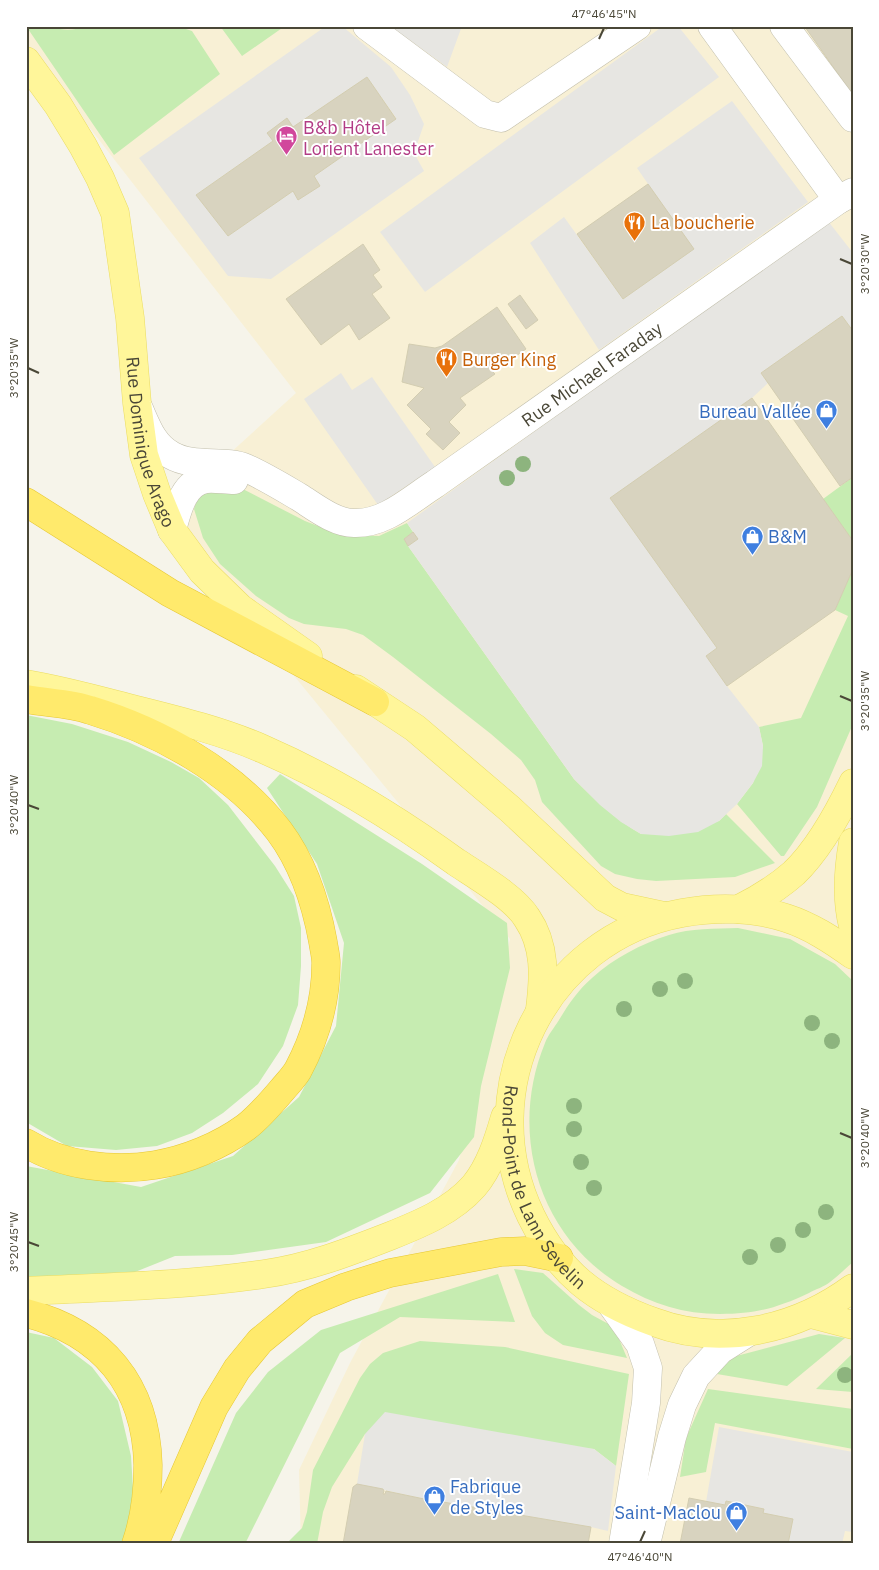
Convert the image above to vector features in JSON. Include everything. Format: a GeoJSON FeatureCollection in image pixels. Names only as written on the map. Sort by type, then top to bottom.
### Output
{"type":"FeatureCollection","features":[{"type":"Feature","properties":{"kind":"highway"},"geometry":{"type":"LineString","coordinates":[[26,502],[170,593],[375,702]]}},
{"type":"Feature","properties":{"kind":"highway"},"geometry":{"type":"LineString","coordinates":[[26,699],[88,709],[158,736],[207,764],[249,798],[279,831],[302,871],[319,918],[326,962],[322,1004],[314,1035],[297,1072],[270,1104],[246,1127],[214,1145],[172,1162],[139,1168],[107,1167],[67,1161],[26,1143]]}},
{"type":"Feature","properties":{"kind":"highway"},"geometry":{"type":"LineString","coordinates":[[154,1544],[214,1406],[237,1369],[260,1341],[305,1304],[346,1287],[390,1273],[501,1252],[525,1251],[558,1258]]}},
{"type":"Feature","properties":{"kind":"highway"},"geometry":{"type":"LineString","coordinates":[[26,1313],[48,1319],[77,1333],[99,1350],[123,1376],[138,1405],[147,1440],[148,1484],[142,1525],[136,1544]]}},
{"type":"Feature","properties":{"kind":"main road","name":"Rue Dominique Arago"},"geometry":{"type":"LineString","coordinates":[[26,61],[58,105],[83,146],[100,178],[115,213],[130,318],[136,403],[144,455],[172,530],[202,571],[240,608],[415,728],[510,809],[605,898],[622,907],[664,916]]}},
{"type":"Feature","properties":{"kind":"main road"},"geometry":{"type":"LineString","coordinates":[[26,684],[93,698],[185,722],[262,749],[345,789],[411,829],[508,898],[527,916],[538,938],[542,956],[544,976],[540,1010]]}},
{"type":"Feature","properties":{"kind":"main road"},"geometry":{"type":"LineString","coordinates":[[739,909],[765,896],[795,872],[820,840],[841,807],[853,783]]}},
{"type":"Feature","properties":{"kind":"main road"},"geometry":{"type":"LineString","coordinates":[[853,842],[849,861],[848,899],[853,926]]}},
{"type":"Feature","properties":{"kind":"main road","name":"Rond-Point de Lann Sevelin"},"geometry":{"type":"LineString","coordinates":[[853,955],[827,936],[785,917],[739,909],[702,909],[664,916],[634,927],[607,942],[581,961],[559,984],[540,1010],[525,1039],[520,1054],[515,1070],[510,1102],[510,1144],[514,1168],[524,1200],[539,1231],[558,1258],[574,1276],[591,1292],[612,1305],[666,1327],[707,1334],[747,1333],[780,1326],[811,1314],[853,1288]]}},
{"type":"Feature","properties":{"kind":"main road"},"geometry":{"type":"LineString","coordinates":[[26,1291],[173,1284],[265,1274],[304,1266],[352,1251],[419,1225],[453,1206],[474,1186],[499,1138],[510,1102]]}},
{"type":"Feature","properties":{"kind":"main road"},"geometry":{"type":"LineString","coordinates":[[811,1314],[853,1325]]}},
{"type":"Feature","properties":{"kind":"street"},"geometry":{"type":"LineString","coordinates":[[367,26],[485,114],[501,118],[637,26]]}},
{"type":"Feature","properties":{"kind":"street"},"geometry":{"type":"LineString","coordinates":[[712,26],[845,196]]}},
{"type":"Feature","properties":{"kind":"street"},"geometry":{"type":"LineString","coordinates":[[784,26],[853,118]]}},
{"type":"Feature","properties":{"kind":"street","name":"Rue Michael Faraday"},"geometry":{"type":"LineString","coordinates":[[136,403],[153,440],[171,456],[194,462],[244,467],[280,485],[336,518],[352,524],[371,522],[389,515],[470,460],[845,196]]}},
{"type":"Feature","properties":{"kind":"street","name":"Rue Michael Faraday"},"geometry":{"type":"LineString","coordinates":[[172,530],[179,504],[189,488],[204,480],[239,480],[276,496],[321,510]]}},
{"type":"Feature","properties":{"kind":"street"},"geometry":{"type":"LineString","coordinates":[[612,1305],[640,1344],[648,1368],[646,1403],[623,1544]]}},
{"type":"Feature","properties":{"kind":"street"},"geometry":{"type":"LineString","coordinates":[[646,1544],[672,1437],[682,1406],[696,1376],[720,1350],[747,1333]]}},
{"type":"Feature","properties":{"kind":"shaded area"},"geometry":{"type":"Polygon","coordinates":[[[26,26],[853,26],[853,1544],[301,1544],[299,1470],[350,1363],[459,1160],[510,939],[162,515],[296,393],[26,46],[26,26]]]}},
{"type":"Feature","properties":{"kind":"shaded area"},"geometry":{"type":"Polygon","coordinates":[[[326,26],[342,26],[391,67],[410,95],[424,124],[414,153],[424,171],[271,279],[228,276],[139,158],[326,26]],[[367,77],[293,127],[286,119],[267,133],[273,141],[196,195],[228,236],[293,191],[298,200],[320,186],[314,176],[396,118],[367,77]]]}},
{"type":"Feature","properties":{"kind":"shaded area"},"geometry":{"type":"Polygon","coordinates":[[[390,26],[462,26],[447,67],[390,26]]]}},
{"type":"Feature","properties":{"kind":"shaded area"},"geometry":{"type":"Polygon","coordinates":[[[663,26],[678,26],[719,77],[425,292],[380,232],[663,26]]]}},
{"type":"Feature","properties":{"kind":"shaded area"},"geometry":{"type":"Polygon","coordinates":[[[732,101],[808,202],[599,350],[530,243],[564,217],[623,299],[693,249],[637,168],[732,101]]]}},
{"type":"Feature","properties":{"kind":"shaded area"},"geometry":{"type":"Polygon","coordinates":[[[828,221],[853,253],[853,331],[842,316],[761,373],[768,383],[752,398],[611,498],[717,648],[706,656],[759,727],[763,746],[762,766],[753,783],[737,804],[719,821],[698,832],[669,836],[641,834],[621,822],[600,805],[574,779],[408,546],[418,539],[407,523],[828,221]]]}},
{"type":"Feature","properties":{"kind":"shaded area"},"geometry":{"type":"Polygon","coordinates":[[[341,373],[352,390],[372,377],[435,467],[378,505],[304,399],[341,373]]]}},
{"type":"Feature","properties":{"kind":"shaded area"},"geometry":{"type":"Polygon","coordinates":[[[385,1412],[594,1449],[616,1466],[608,1531],[429,1500],[357,1484],[365,1434],[385,1412]]]}},
{"type":"Feature","properties":{"kind":"shaded area"},"geometry":{"type":"Polygon","coordinates":[[[719,1427],[853,1452],[853,1532],[845,1531],[842,1544],[788,1544],[793,1519],[763,1513],[764,1509],[726,1501],[725,1505],[706,1502],[719,1427]]]}},
{"type":"Feature","properties":{"kind":"green space"},"geometry":{"type":"Polygon","coordinates":[[[26,26],[53,26],[70,30],[86,26],[177,26],[192,31],[220,74],[114,155],[26,26]]]}},
{"type":"Feature","properties":{"kind":"green space"},"geometry":{"type":"Polygon","coordinates":[[[220,26],[285,26],[242,56],[220,26]]]}},
{"type":"Feature","properties":{"kind":"green space"},"geometry":{"type":"Polygon","coordinates":[[[853,477],[853,541],[823,499],[853,477]]]}},
{"type":"Feature","properties":{"kind":"green space"},"geometry":{"type":"Polygon","coordinates":[[[235,485],[305,521],[328,530],[352,535],[379,536],[407,523],[413,532],[404,539],[408,546],[574,779],[598,802],[614,816],[641,834],[719,821],[726,814],[775,863],[735,877],[656,881],[615,874],[601,866],[542,802],[535,780],[521,760],[491,734],[363,635],[346,629],[304,624],[289,618],[256,596],[220,564],[203,538],[194,509],[197,499],[204,491],[235,485]]]}},
{"type":"Feature","properties":{"kind":"green space"},"geometry":{"type":"Polygon","coordinates":[[[853,569],[853,724],[817,807],[784,856],[781,856],[737,804],[753,783],[763,746],[759,727],[801,718],[848,616],[835,610],[853,569]]]}},
{"type":"Feature","properties":{"kind":"green space"},"geometry":{"type":"Polygon","coordinates":[[[26,715],[72,724],[128,742],[171,762],[199,778],[228,805],[275,866],[294,896],[301,928],[301,966],[298,1005],[283,1046],[258,1084],[223,1113],[192,1133],[157,1146],[116,1150],[67,1146],[26,1122],[26,715]]]}},
{"type":"Feature","properties":{"kind":"green space"},"geometry":{"type":"Polygon","coordinates":[[[280,774],[422,864],[507,923],[510,968],[481,1086],[474,1137],[430,1193],[326,1242],[232,1255],[175,1256],[130,1274],[26,1278],[26,1166],[141,1187],[233,1156],[299,1097],[336,1026],[344,943],[317,864],[267,788],[280,774]]]}},
{"type":"Feature","properties":{"kind":"green space"},"geometry":{"type":"Polygon","coordinates":[[[738,928],[790,939],[835,964],[853,981],[853,1262],[828,1284],[787,1303],[745,1313],[707,1314],[669,1307],[633,1292],[593,1265],[569,1240],[551,1211],[538,1180],[531,1146],[530,1112],[534,1077],[546,1040],[574,998],[592,978],[628,952],[669,935],[694,930],[738,928]]]}},
{"type":"Feature","properties":{"kind":"green space"},"geometry":{"type":"Polygon","coordinates":[[[514,1269],[543,1273],[592,1315],[614,1327],[627,1358],[563,1345],[545,1333],[532,1316],[514,1269]]]}},
{"type":"Feature","properties":{"kind":"green space"},"geometry":{"type":"Polygon","coordinates":[[[498,1274],[515,1322],[400,1317],[340,1353],[245,1544],[178,1544],[236,1413],[268,1372],[321,1330],[498,1274]]]}},
{"type":"Feature","properties":{"kind":"green space"},"geometry":{"type":"Polygon","coordinates":[[[26,1332],[54,1338],[92,1367],[118,1401],[131,1456],[134,1505],[124,1544],[26,1544],[26,1332]]]}},
{"type":"Feature","properties":{"kind":"green space"},"geometry":{"type":"Polygon","coordinates":[[[819,1334],[845,1338],[787,1386],[711,1373],[725,1359],[819,1334]]]}},
{"type":"Feature","properties":{"kind":"green space"},"geometry":{"type":"Polygon","coordinates":[[[420,1341],[505,1347],[629,1374],[616,1466],[594,1449],[365,1434],[332,1487],[323,1512],[317,1544],[286,1544],[302,1528],[307,1512],[313,1470],[360,1378],[370,1364],[383,1353],[420,1341]]]}},
{"type":"Feature","properties":{"kind":"green space"},"geometry":{"type":"Polygon","coordinates":[[[853,1353],[853,1392],[816,1389],[853,1353]]]}},
{"type":"Feature","properties":{"kind":"green space"},"geometry":{"type":"Polygon","coordinates":[[[708,1389],[853,1409],[853,1449],[715,1423],[706,1472],[680,1477],[686,1438],[708,1389]]]}},
{"type":"Feature","properties":{"kind":"building"},"geometry":{"type":"Polygon","coordinates":[[[853,26],[853,95],[805,27],[853,26]]]}},
{"type":"Feature","properties":{"kind":"building"},"geometry":{"type":"Polygon","coordinates":[[[367,77],[396,119],[314,176],[320,186],[298,200],[293,191],[228,236],[196,195],[273,141],[267,133],[287,118],[293,127],[367,77]]]}},
{"type":"Feature","properties":{"kind":"building","name":"La boucherie"},"geometry":{"type":"Polygon","coordinates":[[[648,184],[694,249],[623,299],[577,234],[648,184]]]}},
{"type":"Feature","properties":{"kind":"building"},"geometry":{"type":"Polygon","coordinates":[[[363,244],[380,270],[373,275],[382,287],[372,294],[390,318],[359,340],[349,324],[321,345],[286,299],[363,244]]]}},
{"type":"Feature","properties":{"kind":"building"},"geometry":{"type":"Polygon","coordinates":[[[520,295],[538,320],[526,329],[508,304],[520,295]]]}},
{"type":"Feature","properties":{"kind":"building","name":"Burger King"},"geometry":{"type":"Polygon","coordinates":[[[497,307],[526,349],[493,372],[495,374],[460,398],[466,405],[449,422],[460,433],[443,450],[426,434],[431,429],[407,405],[424,388],[402,382],[409,344],[435,348],[442,346],[497,307]]]}},
{"type":"Feature","properties":{"kind":"building","name":"Bureau Vallée"},"geometry":{"type":"Polygon","coordinates":[[[842,316],[853,331],[853,477],[840,486],[761,373],[842,316]]]}},
{"type":"Feature","properties":{"kind":"building","name":"B&M"},"geometry":{"type":"Polygon","coordinates":[[[752,398],[853,541],[853,569],[835,610],[727,686],[706,656],[717,648],[610,498],[752,398]]]}},
{"type":"Feature","properties":{"kind":"building"},"geometry":{"type":"Polygon","coordinates":[[[413,532],[418,539],[408,546],[404,539],[413,532]]]}},
{"type":"Feature","properties":{"kind":"building","name":"Fabrique de Styles"},"geometry":{"type":"Polygon","coordinates":[[[357,1484],[383,1489],[383,1494],[386,1491],[429,1500],[428,1502],[430,1503],[431,1500],[591,1527],[588,1544],[343,1544],[353,1487],[357,1484]]]}},
{"type":"Feature","properties":{"kind":"building","name":"Saint-Maclou"},"geometry":{"type":"Polygon","coordinates":[[[689,1498],[725,1505],[726,1501],[764,1509],[763,1513],[793,1519],[788,1544],[680,1544],[689,1498]]]}},
{"type":"Feature","properties":{"kind":"place","name":"B&b Hôtel Lorient Lanester"},"geometry":{"type":"Point","coordinates":[287,156]}},
{"type":"Feature","properties":{"kind":"place","name":"La boucherie"},"geometry":{"type":"Point","coordinates":[635,241]}},
{"type":"Feature","properties":{"kind":"place","name":"Burger King"},"geometry":{"type":"Point","coordinates":[446,378]}},
{"type":"Feature","properties":{"kind":"place","name":"Bureau Vallée"},"geometry":{"type":"Point","coordinates":[827,430]}},
{"type":"Feature","properties":{"kind":"place","name":"B&M"},"geometry":{"type":"Point","coordinates":[752,555]}},
{"type":"Feature","properties":{"kind":"place","name":"Fabrique de Styles"},"geometry":{"type":"Point","coordinates":[434,1515]}},
{"type":"Feature","properties":{"kind":"place","name":"Saint-Maclou"},"geometry":{"type":"Point","coordinates":[737,1531]}}]}
